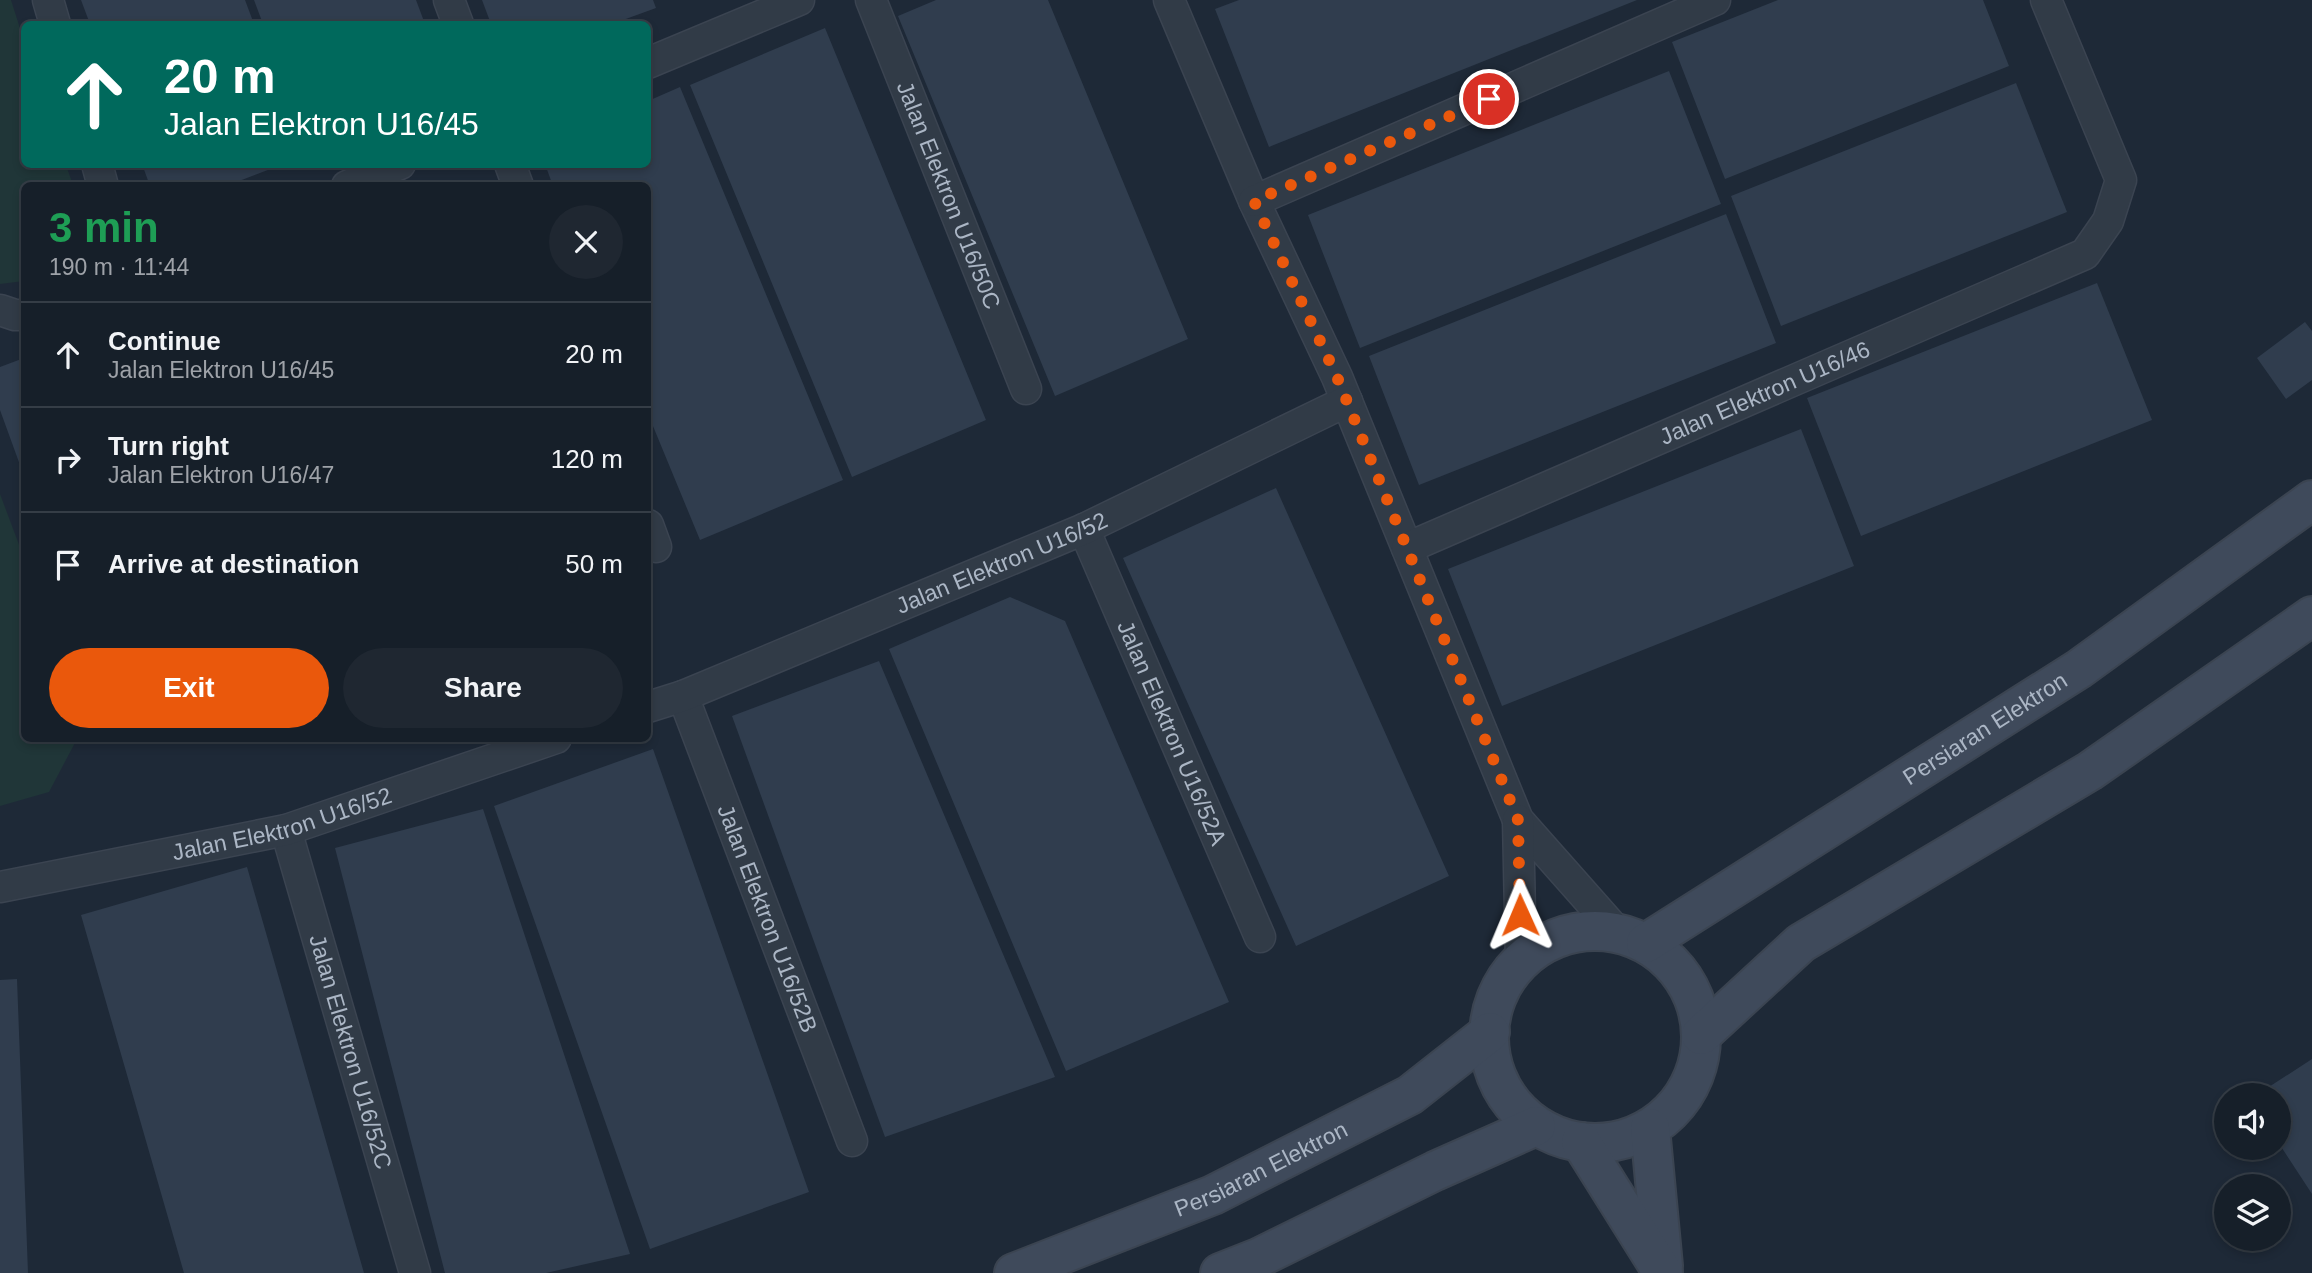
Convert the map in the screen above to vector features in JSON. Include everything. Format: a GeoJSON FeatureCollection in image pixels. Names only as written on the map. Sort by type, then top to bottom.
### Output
{"type":"FeatureCollection","features":[{"type":"Feature","properties":{"kind":"main road","name":"Persiaran Elektron"},"geometry":{"type":"LineString","coordinates":[[1632,938],[2079,669],[2312,500]]}},
{"type":"Feature","properties":{"kind":"main road"},"geometry":{"type":"LineString","coordinates":[[1702,1035],[1801,943],[2090,771],[2312,616]]}},
{"type":"Feature","properties":{"kind":"main road"},"geometry":{"type":"LineString","coordinates":[[1592,930],[1632,938],[1669,959],[1686,981],[1698,1007],[1702,1035],[1696,1072],[1678,1104],[1650,1128],[1617,1141],[1581,1142],[1536,1126],[1506,1094],[1496,1075],[1491,1054],[1490,1032],[1494,1006],[1505,983],[1521,962],[1541,946],[1566,935],[1592,930]]}},
{"type":"Feature","properties":{"kind":"main road","name":"Persiaran Elektron"},"geometry":{"type":"LineString","coordinates":[[1014,1273],[1213,1195],[1410,1095],[1490,1032]]}},
{"type":"Feature","properties":{"kind":"main road"},"geometry":{"type":"LineString","coordinates":[[1220,1273],[1258,1258],[1435,1171],[1536,1126]]}},
{"type":"Feature","properties":{"kind":"main road"},"geometry":{"type":"LineString","coordinates":[[1650,1128],[1663,1273]]}},
{"type":"Feature","properties":{"kind":"main road"},"geometry":{"type":"LineString","coordinates":[[1581,1142],[1663,1273]]}},
{"type":"Feature","properties":{"kind":"street"},"geometry":{"type":"LineString","coordinates":[[48,0],[54,21]]}},
{"type":"Feature","properties":{"kind":"street"},"geometry":{"type":"LineString","coordinates":[[449,0],[457,21]]}},
{"type":"Feature","properties":{"kind":"street"},"geometry":{"type":"LineString","coordinates":[[651,62],[799,0]]}},
{"type":"Feature","properties":{"kind":"street","name":"Jalan Elektron U16/50C"},"geometry":{"type":"LineString","coordinates":[[871,0],[1026,389]]}},
{"type":"Feature","properties":{"kind":"street"},"geometry":{"type":"LineString","coordinates":[[1169,0],[1254,201],[1347,401],[1518,820],[1521,962]]}},
{"type":"Feature","properties":{"kind":"street"},"geometry":{"type":"LineString","coordinates":[[1254,201],[1715,0]]}},
{"type":"Feature","properties":{"kind":"street","name":"Jalan Elektron U16/46"},"geometry":{"type":"LineString","coordinates":[[1407,548],[2085,254],[2108,221],[2120,180],[2046,0]]}},
{"type":"Feature","properties":{"kind":"street"},"geometry":{"type":"LineString","coordinates":[[357,182],[390,168]]}},
{"type":"Feature","properties":{"kind":"street"},"geometry":{"type":"LineString","coordinates":[[0,310],[21,315]]}},
{"type":"Feature","properties":{"kind":"street","name":"Jalan Elektron U16/52"},"geometry":{"type":"LineString","coordinates":[[651,706],[1084,529],[1347,401]]}},
{"type":"Feature","properties":{"kind":"street","name":"Jalan Elektron U16/52A"},"geometry":{"type":"LineString","coordinates":[[1084,529],[1260,937]]}},
{"type":"Feature","properties":{"kind":"street","name":"Jalan Elektron U16/52B"},"geometry":{"type":"LineString","coordinates":[[683,695],[852,1142]]}},
{"type":"Feature","properties":{"kind":"street","name":"Jalan Elektron U16/52"},"geometry":{"type":"LineString","coordinates":[[0,887],[286,830],[544,742]]}},
{"type":"Feature","properties":{"kind":"street"},"geometry":{"type":"LineString","coordinates":[[1518,820],[1632,938]]}},
{"type":"Feature","properties":{"kind":"street","name":"Jalan Elektron U16/52C"},"geometry":{"type":"LineString","coordinates":[[286,830],[415,1273]]}},
{"type":"Feature","properties":{"kind":"green space"},"geometry":{"type":"Polygon","coordinates":[[[0,0],[11,0],[21,32],[21,168],[67,168],[72,182],[21,182],[21,281],[0,284],[0,0]]]}},
{"type":"Feature","properties":{"kind":"green space"},"geometry":{"type":"Polygon","coordinates":[[[0,494],[21,550],[21,742],[75,742],[49,792],[0,806],[0,494]]]}},
{"type":"Feature","properties":{"kind":"building"},"geometry":{"type":"Polygon","coordinates":[[[81,0],[245,0],[253,21],[89,21],[81,0]]]}},
{"type":"Feature","properties":{"kind":"building"},"geometry":{"type":"Polygon","coordinates":[[[254,0],[416,0],[424,21],[262,21],[254,0]]]}},
{"type":"Feature","properties":{"kind":"building"},"geometry":{"type":"Polygon","coordinates":[[[482,0],[653,0],[656,8],[620,21],[490,21],[482,0]]]}},
{"type":"Feature","properties":{"kind":"building"},"geometry":{"type":"Polygon","coordinates":[[[936,0],[1048,0],[1188,339],[1055,396],[898,16],[936,0]]]}},
{"type":"Feature","properties":{"kind":"building"},"geometry":{"type":"Polygon","coordinates":[[[1239,0],[1637,0],[1269,147],[1215,9],[1239,0]]]}},
{"type":"Feature","properties":{"kind":"building"},"geometry":{"type":"Polygon","coordinates":[[[1778,0],[1983,0],[2009,66],[1725,179],[1672,42],[1778,0]]]}},
{"type":"Feature","properties":{"kind":"building"},"geometry":{"type":"Polygon","coordinates":[[[825,28],[986,420],[852,477],[690,85],[825,28]]]}},
{"type":"Feature","properties":{"kind":"building"},"geometry":{"type":"Polygon","coordinates":[[[1669,71],[1721,204],[1360,348],[1308,215],[1669,71]]]}},
{"type":"Feature","properties":{"kind":"building"},"geometry":{"type":"Polygon","coordinates":[[[2016,83],[2067,212],[1781,326],[1731,196],[2016,83]]]}},
{"type":"Feature","properties":{"kind":"building"},"geometry":{"type":"Polygon","coordinates":[[[680,87],[843,480],[700,540],[651,421],[651,182],[552,182],[546,168],[651,168],[651,100],[680,87]]]}},
{"type":"Feature","properties":{"kind":"building"},"geometry":{"type":"Polygon","coordinates":[[[143,168],[273,168],[236,182],[149,182],[143,168]]]}},
{"type":"Feature","properties":{"kind":"building"},"geometry":{"type":"Polygon","coordinates":[[[1726,214],[1776,343],[1419,485],[1369,356],[1726,214]]]}},
{"type":"Feature","properties":{"kind":"building"},"geometry":{"type":"Polygon","coordinates":[[[2097,283],[2152,420],[1861,536],[1807,398],[2097,283]]]}},
{"type":"Feature","properties":{"kind":"building"},"geometry":{"type":"Polygon","coordinates":[[[2305,322],[2312,331],[2312,380],[2286,399],[2257,358],[2305,322]]]}},
{"type":"Feature","properties":{"kind":"building"},"geometry":{"type":"Polygon","coordinates":[[[21,359],[21,468],[0,410],[0,367],[21,359]]]}},
{"type":"Feature","properties":{"kind":"building"},"geometry":{"type":"Polygon","coordinates":[[[1801,429],[1854,566],[1502,706],[1448,569],[1801,429]]]}},
{"type":"Feature","properties":{"kind":"building"},"geometry":{"type":"Polygon","coordinates":[[[1276,488],[1449,876],[1296,946],[1123,558],[1276,488]]]}},
{"type":"Feature","properties":{"kind":"building"},"geometry":{"type":"Polygon","coordinates":[[[1010,597],[1065,621],[1229,1002],[1066,1071],[889,649],[1010,597]]]}},
{"type":"Feature","properties":{"kind":"building"},"geometry":{"type":"Polygon","coordinates":[[[879,661],[1055,1077],[885,1137],[732,716],[879,661]]]}},
{"type":"Feature","properties":{"kind":"building"},"geometry":{"type":"Polygon","coordinates":[[[653,749],[809,1192],[650,1249],[494,806],[653,749]]]}},
{"type":"Feature","properties":{"kind":"building"},"geometry":{"type":"Polygon","coordinates":[[[483,809],[630,1254],[546,1273],[445,1273],[335,848],[483,809]]]}},
{"type":"Feature","properties":{"kind":"building"},"geometry":{"type":"Polygon","coordinates":[[[247,867],[364,1273],[184,1273],[81,915],[247,867]]]}},
{"type":"Feature","properties":{"kind":"building"},"geometry":{"type":"Polygon","coordinates":[[[17,979],[28,1273],[0,1273],[0,980],[17,979]]]}},
{"type":"Feature","properties":{"kind":"building"},"geometry":{"type":"Polygon","coordinates":[[[2312,1059],[2312,1194],[2290,1160],[2291,1083],[2275,1083],[2312,1059]]]}},
{"type":"Feature","properties":{"kind":"route"},"geometry":{"type":"LineString","coordinates":[[1489,99],[1254,201],[1337,377],[1518,820],[1520,915]]}}]}
